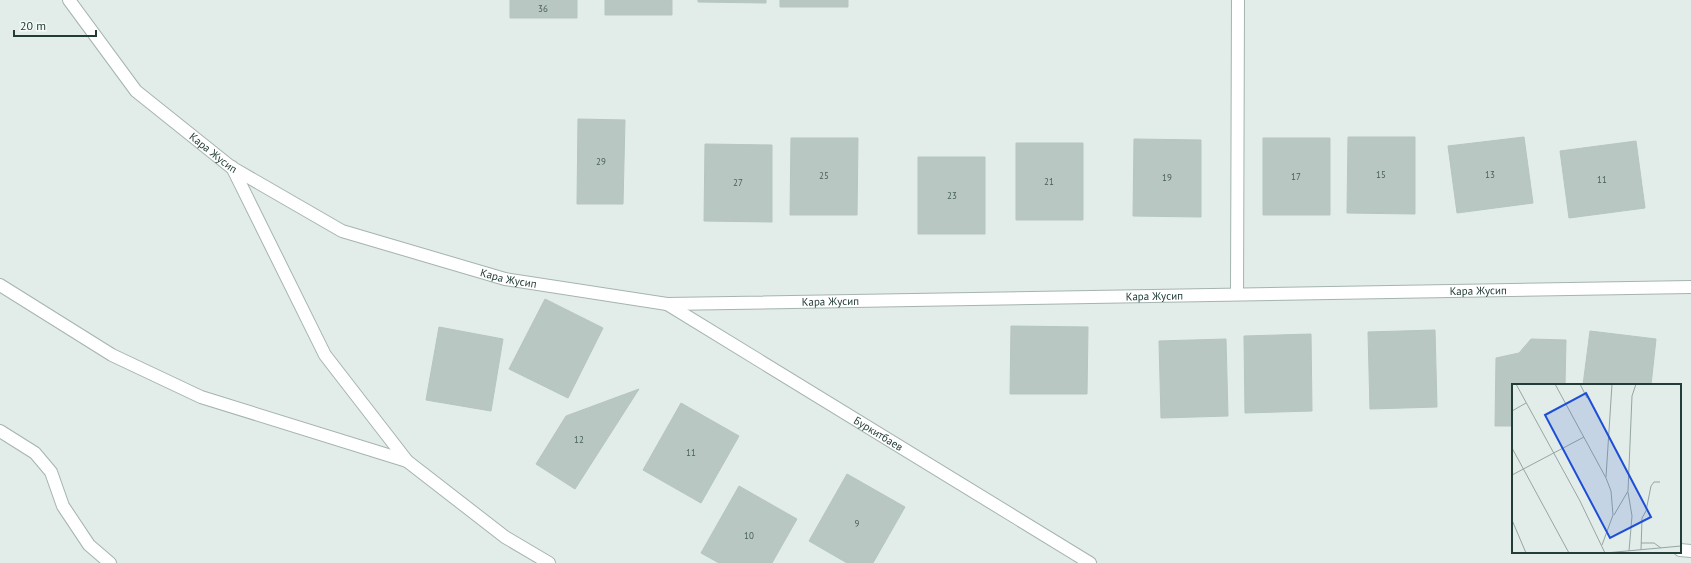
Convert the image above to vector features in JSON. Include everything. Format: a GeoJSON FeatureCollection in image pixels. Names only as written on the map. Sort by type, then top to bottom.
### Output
{"type":"FeatureCollection","features":[{"type":"Feature","properties":{"kind":"street","name":"Кара Жусип"},"geometry":{"type":"LineString","coordinates":[[69,0],[136,91],[231,167],[342,231],[505,280],[667,304],[1691,287]]}},
{"type":"Feature","properties":{"kind":"street"},"geometry":{"type":"LineString","coordinates":[[1237,294],[1238,0]]}},
{"type":"Feature","properties":{"kind":"street"},"geometry":{"type":"LineString","coordinates":[[231,167],[325,355],[407,461],[505,537],[549,563]]}},
{"type":"Feature","properties":{"kind":"street"},"geometry":{"type":"LineString","coordinates":[[0,285],[112,354],[201,397],[407,461]]}},
{"type":"Feature","properties":{"kind":"street","name":"Буркитбаев"},"geometry":{"type":"LineString","coordinates":[[667,304],[1090,563]]}},
{"type":"Feature","properties":{"kind":"street"},"geometry":{"type":"LineString","coordinates":[[0,431],[35,454],[51,472],[63,506],[89,545],[110,563]]}},
{"type":"Feature","properties":{"kind":"street"},"geometry":{"type":"LineString","coordinates":[[1681,550],[1691,551]]}},
{"type":"Feature","properties":{"kind":"building"},"geometry":{"type":"Polygon","coordinates":[[[510,0],[577,0],[577,18],[510,18],[510,0]]]}},
{"type":"Feature","properties":{"kind":"building"},"geometry":{"type":"Polygon","coordinates":[[[605,0],[672,0],[672,15],[605,15],[605,0]]]}},
{"type":"Feature","properties":{"kind":"building"},"geometry":{"type":"Polygon","coordinates":[[[698,0],[766,0],[766,3],[698,2],[698,0]]]}},
{"type":"Feature","properties":{"kind":"building"},"geometry":{"type":"Polygon","coordinates":[[[780,0],[848,0],[848,7],[780,7],[780,0]]]}},
{"type":"Feature","properties":{"kind":"building"},"geometry":{"type":"Polygon","coordinates":[[[578,119],[625,120],[623,204],[577,204],[578,119]]]}},
{"type":"Feature","properties":{"kind":"building"},"geometry":{"type":"Polygon","coordinates":[[[1348,137],[1415,137],[1415,214],[1347,213],[1348,137]]]}},
{"type":"Feature","properties":{"kind":"building"},"geometry":{"type":"Polygon","coordinates":[[[1524,137],[1533,203],[1457,213],[1448,146],[1524,137]]]}},
{"type":"Feature","properties":{"kind":"building"},"geometry":{"type":"Polygon","coordinates":[[[791,138],[858,138],[857,215],[790,215],[791,138]]]}},
{"type":"Feature","properties":{"kind":"building"},"geometry":{"type":"Polygon","coordinates":[[[1263,138],[1330,138],[1330,215],[1263,215],[1263,138]]]}},
{"type":"Feature","properties":{"kind":"building"},"geometry":{"type":"Polygon","coordinates":[[[1134,139],[1201,140],[1201,217],[1133,216],[1134,139]]]}},
{"type":"Feature","properties":{"kind":"building"},"geometry":{"type":"Polygon","coordinates":[[[1636,141],[1645,208],[1569,218],[1560,151],[1636,141]]]}},
{"type":"Feature","properties":{"kind":"building"},"geometry":{"type":"Polygon","coordinates":[[[1016,143],[1083,143],[1083,220],[1016,220],[1016,143]]]}},
{"type":"Feature","properties":{"kind":"building"},"geometry":{"type":"Polygon","coordinates":[[[705,144],[772,145],[772,222],[704,221],[705,144]]]}},
{"type":"Feature","properties":{"kind":"building"},"geometry":{"type":"Polygon","coordinates":[[[918,157],[985,157],[985,234],[918,234],[918,157]]]}},
{"type":"Feature","properties":{"kind":"building"},"geometry":{"type":"Polygon","coordinates":[[[545,299],[603,328],[568,398],[509,369],[545,299]]]}},
{"type":"Feature","properties":{"kind":"building"},"geometry":{"type":"Polygon","coordinates":[[[1011,326],[1088,327],[1087,394],[1010,394],[1011,326]]]}},
{"type":"Feature","properties":{"kind":"building"},"geometry":{"type":"Polygon","coordinates":[[[439,327],[503,339],[491,411],[426,400],[439,327]]]}},
{"type":"Feature","properties":{"kind":"building"},"geometry":{"type":"Polygon","coordinates":[[[1435,330],[1437,407],[1370,409],[1368,332],[1435,330]]]}},
{"type":"Feature","properties":{"kind":"building"},"geometry":{"type":"Polygon","coordinates":[[[1590,331],[1656,339],[1651,384],[1583,384],[1590,331]]]}},
{"type":"Feature","properties":{"kind":"building"},"geometry":{"type":"Polygon","coordinates":[[[1311,334],[1312,411],[1245,413],[1244,336],[1311,334]]]}},
{"type":"Feature","properties":{"kind":"building"},"geometry":{"type":"Polygon","coordinates":[[[1226,339],[1228,416],[1161,418],[1159,341],[1226,339]]]}},
{"type":"Feature","properties":{"kind":"building"},"geometry":{"type":"Polygon","coordinates":[[[1531,339],[1566,340],[1565,384],[1512,384],[1512,426],[1495,426],[1496,358],[1519,353],[1531,339]]]}},
{"type":"Feature","properties":{"kind":"building"},"geometry":{"type":"Polygon","coordinates":[[[639,389],[575,489],[536,464],[566,416],[639,389]]]}},
{"type":"Feature","properties":{"kind":"building"},"geometry":{"type":"Polygon","coordinates":[[[681,403],[739,436],[701,503],[643,470],[681,403]]]}},
{"type":"Feature","properties":{"kind":"building"},"geometry":{"type":"Polygon","coordinates":[[[847,474],[905,507],[873,563],[847,563],[809,541],[847,474]]]}},
{"type":"Feature","properties":{"kind":"building"},"geometry":{"type":"Polygon","coordinates":[[[739,486],[797,519],[772,563],[719,563],[701,553],[739,486]]]}}]}
